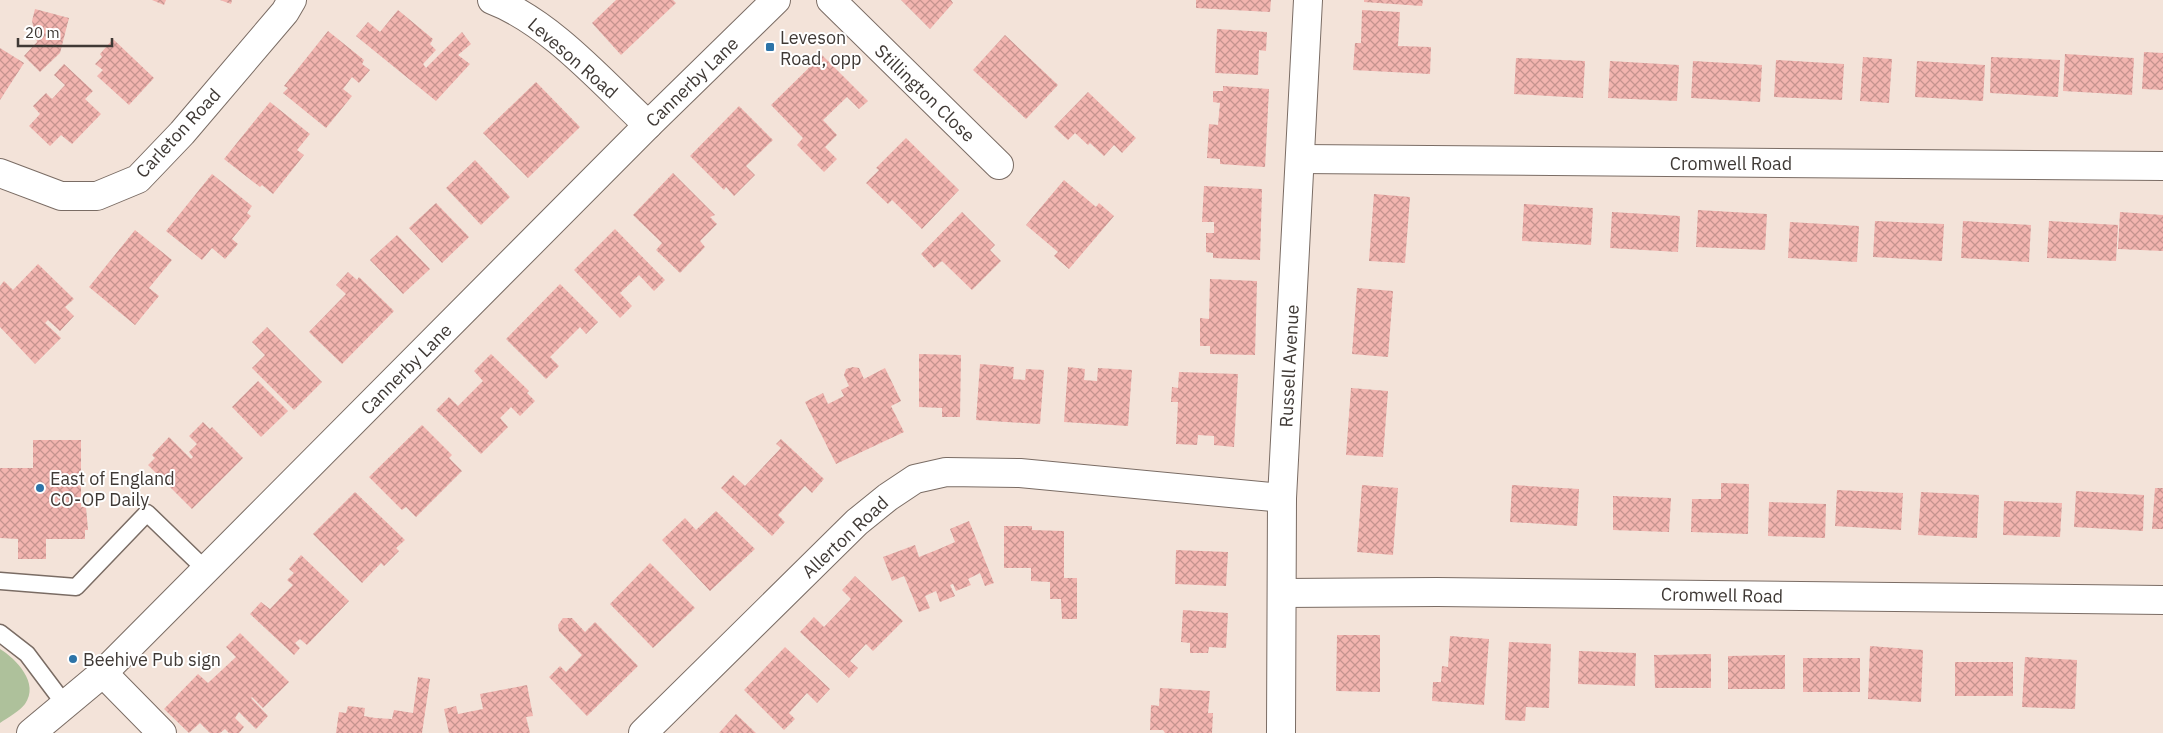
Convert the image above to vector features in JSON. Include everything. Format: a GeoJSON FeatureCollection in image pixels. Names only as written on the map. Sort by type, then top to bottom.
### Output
{"type":"FeatureCollection","features":[{"type":"Feature","properties":{"kind":"street","name":"Carleton Road"},"geometry":{"type":"LineString","coordinates":[[0,173],[61,196],[97,196],[138,179],[182,133],[285,12],[292,0]]}},
{"type":"Feature","properties":{"kind":"street","name":"Leveson Road"},"geometry":{"type":"LineString","coordinates":[[492,0],[523,14],[560,43],[648,125]]}},
{"type":"Feature","properties":{"kind":"street","name":"Cannerby Lane"},"geometry":{"type":"LineString","coordinates":[[31,733],[103,674],[648,125],[776,0]]}},
{"type":"Feature","properties":{"kind":"street","name":"Stillington Close"},"geometry":{"type":"LineString","coordinates":[[831,0],[999,165]]}},
{"type":"Feature","properties":{"kind":"street","name":"Russell Avenue"},"geometry":{"type":"LineString","coordinates":[[1281,733],[1282,498],[1308,0]]}},
{"type":"Feature","properties":{"kind":"street","name":"Cromwell Road"},"geometry":{"type":"LineString","coordinates":[[1300,159],[2163,166]]}},
{"type":"Feature","properties":{"kind":"street","name":"Allerton Road"},"geometry":{"type":"LineString","coordinates":[[643,733],[857,522],[888,496],[915,479],[946,472],[1020,473],[1282,498]]}},
{"type":"Feature","properties":{"kind":"street","name":"Cromwell Road"},"geometry":{"type":"LineString","coordinates":[[1282,594],[1437,592],[2163,600]]}},
{"type":"Feature","properties":{"kind":"street"},"geometry":{"type":"LineString","coordinates":[[103,674],[162,733]]}},
{"type":"Feature","properties":{"kind":"lane"},"geometry":{"type":"LineString","coordinates":[[0,582],[76,587],[147,513],[206,570]]}},
{"type":"Feature","properties":{"kind":"lane"},"geometry":{"type":"LineString","coordinates":[[0,633],[27,654],[66,706]]}},
{"type":"Feature","properties":{"kind":"green space"},"geometry":{"type":"Polygon","coordinates":[[[0,649],[19,665],[28,680],[30,688],[29,696],[23,707],[0,723],[0,649]]]}},
{"type":"Feature","properties":{"kind":"building"},"geometry":{"type":"Polygon","coordinates":[[[152,0],[166,0],[164,5],[152,0]]]}},
{"type":"Feature","properties":{"kind":"building"},"geometry":{"type":"Polygon","coordinates":[[[220,0],[232,0],[231,4],[220,0]]]}},
{"type":"Feature","properties":{"kind":"building"},"geometry":{"type":"Polygon","coordinates":[[[616,0],[673,0],[676,3],[621,55],[592,23],[616,0]]]}},
{"type":"Feature","properties":{"kind":"building"},"geometry":{"type":"Polygon","coordinates":[[[901,0],[951,0],[953,3],[930,29],[901,0]]]}},
{"type":"Feature","properties":{"kind":"building"},"geometry":{"type":"Polygon","coordinates":[[[1196,0],[1271,0],[1270,12],[1196,8],[1196,0]]]}},
{"type":"Feature","properties":{"kind":"building"},"geometry":{"type":"Polygon","coordinates":[[[1364,0],[1423,0],[1422,6],[1364,2],[1364,0]]]}},
{"type":"Feature","properties":{"kind":"building"},"geometry":{"type":"Polygon","coordinates":[[[35,9],[69,18],[60,53],[40,72],[24,56],[37,42],[32,21],[35,9]]]}},
{"type":"Feature","properties":{"kind":"building"},"geometry":{"type":"Polygon","coordinates":[[[398,10],[433,39],[430,44],[436,50],[423,64],[426,68],[462,32],[471,44],[458,55],[470,64],[436,101],[356,36],[368,22],[380,32],[398,10]]]}},
{"type":"Feature","properties":{"kind":"building"},"geometry":{"type":"Polygon","coordinates":[[[1362,10],[1400,12],[1398,46],[1431,47],[1430,74],[1353,70],[1355,43],[1361,43],[1362,10]]]}},
{"type":"Feature","properties":{"kind":"building"},"geometry":{"type":"Polygon","coordinates":[[[1217,29],[1267,32],[1266,51],[1259,50],[1258,75],[1215,73],[1217,29]]]}},
{"type":"Feature","properties":{"kind":"building"},"geometry":{"type":"Polygon","coordinates":[[[328,31],[364,60],[362,64],[370,70],[359,83],[352,77],[343,89],[352,96],[326,128],[283,93],[288,88],[284,86],[328,31]]]}},
{"type":"Feature","properties":{"kind":"building"},"geometry":{"type":"Polygon","coordinates":[[[1005,35],[1058,85],[1026,119],[973,70],[1005,35]]]}},
{"type":"Feature","properties":{"kind":"building"},"geometry":{"type":"Polygon","coordinates":[[[113,39],[154,78],[129,105],[97,76],[103,70],[95,64],[102,57],[100,54],[113,39]]]}},
{"type":"Feature","properties":{"kind":"building"},"geometry":{"type":"Polygon","coordinates":[[[0,48],[24,63],[0,100],[0,48]]]}},
{"type":"Feature","properties":{"kind":"building"},"geometry":{"type":"Polygon","coordinates":[[[2144,52],[2163,53],[2163,90],[2142,89],[2144,52]]]}},
{"type":"Feature","properties":{"kind":"building"},"geometry":{"type":"Polygon","coordinates":[[[2065,54],[2134,58],[2132,95],[2063,91],[2065,54]]]}},
{"type":"Feature","properties":{"kind":"building"},"geometry":{"type":"Polygon","coordinates":[[[822,55],[868,101],[859,109],[847,97],[823,120],[837,135],[825,147],[837,159],[824,172],[797,145],[803,138],[771,105],[822,55]]]}},
{"type":"Feature","properties":{"kind":"building"},"geometry":{"type":"Polygon","coordinates":[[[1863,57],[1892,59],[1889,103],[1860,101],[1863,57]]]}},
{"type":"Feature","properties":{"kind":"building"},"geometry":{"type":"Polygon","coordinates":[[[1991,57],[2060,60],[2058,97],[1990,93],[1991,57]]]}},
{"type":"Feature","properties":{"kind":"building"},"geometry":{"type":"Polygon","coordinates":[[[1516,58],[1585,61],[1583,98],[1514,94],[1516,58]]]}},
{"type":"Feature","properties":{"kind":"building"},"geometry":{"type":"Polygon","coordinates":[[[1776,60],[1844,64],[1842,100],[1774,97],[1776,60]]]}},
{"type":"Feature","properties":{"kind":"building"},"geometry":{"type":"Polygon","coordinates":[[[1610,61],[1679,65],[1677,101],[1608,98],[1610,61]]]}},
{"type":"Feature","properties":{"kind":"building"},"geometry":{"type":"Polygon","coordinates":[[[1693,61],[1762,65],[1760,102],[1691,98],[1693,61]]]}},
{"type":"Feature","properties":{"kind":"building"},"geometry":{"type":"Polygon","coordinates":[[[1917,61],[1985,65],[1983,101],[1915,97],[1917,61]]]}},
{"type":"Feature","properties":{"kind":"building"},"geometry":{"type":"Polygon","coordinates":[[[64,64],[93,91],[85,99],[101,114],[72,144],[61,135],[50,146],[29,126],[40,114],[33,106],[46,93],[52,99],[65,85],[54,75],[64,64]]]}},
{"type":"Feature","properties":{"kind":"building"},"geometry":{"type":"Polygon","coordinates":[[[536,82],[580,127],[528,178],[483,133],[536,82]]]}},
{"type":"Feature","properties":{"kind":"building"},"geometry":{"type":"Polygon","coordinates":[[[1223,86],[1269,89],[1265,167],[1220,164],[1220,159],[1207,158],[1209,124],[1218,125],[1220,103],[1213,102],[1213,91],[1223,91],[1223,86]]]}},
{"type":"Feature","properties":{"kind":"building"},"geometry":{"type":"Polygon","coordinates":[[[1088,92],[1136,138],[1122,153],[1114,145],[1104,156],[1075,133],[1068,140],[1054,127],[1088,92]]]}},
{"type":"Feature","properties":{"kind":"building"},"geometry":{"type":"Polygon","coordinates":[[[270,102],[310,134],[297,150],[304,155],[273,194],[262,185],[260,187],[224,159],[270,102]]]}},
{"type":"Feature","properties":{"kind":"building"},"geometry":{"type":"Polygon","coordinates":[[[739,106],[773,140],[746,166],[755,175],[734,196],[726,187],[724,190],[690,156],[739,106]]]}},
{"type":"Feature","properties":{"kind":"building"},"geometry":{"type":"Polygon","coordinates":[[[906,138],[959,190],[922,229],[892,200],[888,204],[866,183],[879,170],[876,168],[906,138]]]}},
{"type":"Feature","properties":{"kind":"building"},"geometry":{"type":"Polygon","coordinates":[[[475,160],[510,197],[481,225],[446,188],[475,160]]]}},
{"type":"Feature","properties":{"kind":"building"},"geometry":{"type":"Polygon","coordinates":[[[673,173],[715,215],[710,217],[717,224],[700,241],[705,247],[680,273],[656,250],[662,243],[633,215],[673,173]]]}},
{"type":"Feature","properties":{"kind":"building"},"geometry":{"type":"Polygon","coordinates":[[[212,174],[252,206],[247,213],[251,216],[232,239],[238,244],[225,259],[212,248],[202,260],[166,231],[212,174]]]}},
{"type":"Feature","properties":{"kind":"building"},"geometry":{"type":"Polygon","coordinates":[[[1064,180],[1096,207],[1099,203],[1114,216],[1069,269],[1054,256],[1058,252],[1026,225],[1064,180]]]}},
{"type":"Feature","properties":{"kind":"building"},"geometry":{"type":"Polygon","coordinates":[[[1204,186],[1262,189],[1260,260],[1213,258],[1213,253],[1206,252],[1206,233],[1214,233],[1214,222],[1202,222],[1204,186]]]}},
{"type":"Feature","properties":{"kind":"building"},"geometry":{"type":"Polygon","coordinates":[[[1374,194],[1410,197],[1405,263],[1369,261],[1374,194]]]}},
{"type":"Feature","properties":{"kind":"building"},"geometry":{"type":"Polygon","coordinates":[[[436,203],[469,237],[442,263],[409,228],[436,203]]]}},
{"type":"Feature","properties":{"kind":"building"},"geometry":{"type":"Polygon","coordinates":[[[1524,204],[1593,208],[1591,245],[1522,241],[1524,204]]]}},
{"type":"Feature","properties":{"kind":"building"},"geometry":{"type":"Polygon","coordinates":[[[1698,210],[1767,214],[1765,250],[1696,247],[1698,210]]]}},
{"type":"Feature","properties":{"kind":"building"},"geometry":{"type":"Polygon","coordinates":[[[962,212],[995,245],[990,250],[1001,261],[972,290],[942,261],[934,268],[921,254],[962,212]]]}},
{"type":"Feature","properties":{"kind":"building"},"geometry":{"type":"Polygon","coordinates":[[[1612,212],[1680,216],[1678,252],[1610,248],[1612,212]]]}},
{"type":"Feature","properties":{"kind":"building"},"geometry":{"type":"Polygon","coordinates":[[[2120,212],[2163,215],[2163,251],[2118,249],[2120,212]]]}},
{"type":"Feature","properties":{"kind":"building"},"geometry":{"type":"Polygon","coordinates":[[[1875,221],[1944,224],[1942,261],[1873,257],[1875,221]]]}},
{"type":"Feature","properties":{"kind":"building"},"geometry":{"type":"Polygon","coordinates":[[[1963,221],[2031,225],[2029,262],[1961,258],[1963,221]]]}},
{"type":"Feature","properties":{"kind":"building"},"geometry":{"type":"Polygon","coordinates":[[[2049,221],[2118,225],[2116,261],[2047,258],[2049,221]]]}},
{"type":"Feature","properties":{"kind":"building"},"geometry":{"type":"Polygon","coordinates":[[[1790,222],[1859,226],[1857,262],[1788,258],[1790,222]]]}},
{"type":"Feature","properties":{"kind":"building"},"geometry":{"type":"Polygon","coordinates":[[[615,229],[665,280],[654,291],[639,275],[620,293],[632,306],[620,318],[574,270],[615,229]]]}},
{"type":"Feature","properties":{"kind":"building"},"geometry":{"type":"Polygon","coordinates":[[[135,230],[172,260],[149,288],[159,296],[135,325],[89,287],[135,230]]]}},
{"type":"Feature","properties":{"kind":"building"},"geometry":{"type":"Polygon","coordinates":[[[397,235],[430,269],[403,294],[370,260],[397,235]]]}},
{"type":"Feature","properties":{"kind":"building"},"geometry":{"type":"Polygon","coordinates":[[[38,264],[74,299],[65,307],[74,316],[60,331],[48,320],[45,323],[61,338],[35,364],[0,327],[0,286],[4,281],[13,290],[38,264]]]}},
{"type":"Feature","properties":{"kind":"building"},"geometry":{"type":"Polygon","coordinates":[[[348,272],[357,280],[359,277],[394,311],[342,364],[309,332],[346,294],[336,285],[348,272]]]}},
{"type":"Feature","properties":{"kind":"building"},"geometry":{"type":"Polygon","coordinates":[[[1210,279],[1257,281],[1255,355],[1210,354],[1210,346],[1200,346],[1200,318],[1209,319],[1210,279]]]}},
{"type":"Feature","properties":{"kind":"building"},"geometry":{"type":"Polygon","coordinates":[[[560,284],[598,322],[586,334],[580,327],[550,357],[559,366],[546,379],[506,339],[560,284]]]}},
{"type":"Feature","properties":{"kind":"building"},"geometry":{"type":"Polygon","coordinates":[[[1357,288],[1393,291],[1388,357],[1352,354],[1357,288]]]}},
{"type":"Feature","properties":{"kind":"building"},"geometry":{"type":"Polygon","coordinates":[[[267,327],[322,382],[294,410],[252,368],[265,355],[252,342],[267,327]]]}},
{"type":"Feature","properties":{"kind":"building"},"geometry":{"type":"Polygon","coordinates":[[[491,354],[529,391],[527,393],[535,401],[520,416],[511,407],[500,418],[508,427],[481,454],[436,410],[449,397],[458,406],[483,381],[474,371],[491,354]]]}},
{"type":"Feature","properties":{"kind":"building"},"geometry":{"type":"Polygon","coordinates":[[[919,354],[961,355],[960,417],[942,417],[942,408],[919,407],[919,354]]]}},
{"type":"Feature","properties":{"kind":"building"},"geometry":{"type":"Polygon","coordinates":[[[980,364],[1014,367],[1013,379],[1025,380],[1026,369],[1044,370],[1040,424],[976,420],[980,364]]]}},
{"type":"Feature","properties":{"kind":"building"},"geometry":{"type":"Polygon","coordinates":[[[1068,367],[1085,369],[1084,380],[1097,381],[1098,368],[1132,370],[1128,426],[1064,422],[1068,367]]]}},
{"type":"Feature","properties":{"kind":"building"},"geometry":{"type":"Polygon","coordinates":[[[859,368],[864,379],[885,368],[901,401],[891,406],[904,432],[836,464],[805,402],[823,393],[828,404],[844,396],[841,390],[849,386],[844,375],[846,369],[859,368]]]}},
{"type":"Feature","properties":{"kind":"building"},"geometry":{"type":"Polygon","coordinates":[[[1179,372],[1238,374],[1234,447],[1214,445],[1214,436],[1198,435],[1197,445],[1176,444],[1178,402],[1171,402],[1172,387],[1178,388],[1179,372]]]}},
{"type":"Feature","properties":{"kind":"building"},"geometry":{"type":"Polygon","coordinates":[[[258,381],[288,411],[261,437],[232,407],[258,381]]]}},
{"type":"Feature","properties":{"kind":"building"},"geometry":{"type":"Polygon","coordinates":[[[1351,388],[1388,391],[1383,457],[1346,455],[1351,388]]]}},
{"type":"Feature","properties":{"kind":"building"},"geometry":{"type":"Polygon","coordinates":[[[203,422],[210,429],[212,427],[243,458],[192,509],[148,465],[155,458],[152,455],[169,437],[191,459],[193,457],[189,452],[197,444],[189,436],[203,422]]]}},
{"type":"Feature","properties":{"kind":"building"},"geometry":{"type":"Polygon","coordinates":[[[422,425],[452,455],[449,458],[462,471],[416,517],[406,507],[402,510],[369,477],[422,425]]]}},
{"type":"Feature","properties":{"kind":"building"},"geometry":{"type":"Polygon","coordinates":[[[781,439],[824,479],[812,493],[805,486],[778,515],[785,522],[772,536],[721,488],[733,475],[745,486],[781,448],[776,444],[781,439]]]}},
{"type":"Feature","properties":{"kind":"building","name":"East of England CO-OP Daily"},"geometry":{"type":"Polygon","coordinates":[[[33,440],[81,440],[81,507],[86,507],[88,530],[85,530],[85,539],[46,539],[46,559],[18,559],[18,539],[0,538],[0,468],[33,468],[33,440]]]}},
{"type":"Feature","properties":{"kind":"building"},"geometry":{"type":"Polygon","coordinates":[[[1721,483],[1749,484],[1748,534],[1691,532],[1692,499],[1721,499],[1721,483]]]}},
{"type":"Feature","properties":{"kind":"building"},"geometry":{"type":"Polygon","coordinates":[[[1362,485],[1398,488],[1393,555],[1357,552],[1362,485]]]}},
{"type":"Feature","properties":{"kind":"building"},"geometry":{"type":"Polygon","coordinates":[[[1512,485],[1579,489],[1577,526],[1510,522],[1512,485]]]}},
{"type":"Feature","properties":{"kind":"building"},"geometry":{"type":"Polygon","coordinates":[[[2155,488],[2163,488],[2163,529],[2152,529],[2155,488]]]}},
{"type":"Feature","properties":{"kind":"building"},"geometry":{"type":"Polygon","coordinates":[[[1837,490],[1903,493],[1901,530],[1835,526],[1837,490]]]}},
{"type":"Feature","properties":{"kind":"building"},"geometry":{"type":"Polygon","coordinates":[[[2076,491],[2144,495],[2143,531],[2074,527],[2076,491]]]}},
{"type":"Feature","properties":{"kind":"building"},"geometry":{"type":"Polygon","coordinates":[[[355,492],[405,540],[396,548],[399,551],[384,566],[381,563],[362,583],[313,534],[355,492]]]}},
{"type":"Feature","properties":{"kind":"building"},"geometry":{"type":"Polygon","coordinates":[[[1921,492],[1979,495],[1977,538],[1918,535],[1921,492]]]}},
{"type":"Feature","properties":{"kind":"building"},"geometry":{"type":"Polygon","coordinates":[[[1613,496],[1671,498],[1669,532],[1613,530],[1613,496]]]}},
{"type":"Feature","properties":{"kind":"building"},"geometry":{"type":"Polygon","coordinates":[[[2004,501],[2062,503],[2060,537],[2003,535],[2004,501]]]}},
{"type":"Feature","properties":{"kind":"building"},"geometry":{"type":"Polygon","coordinates":[[[1769,502],[1826,504],[1825,538],[1768,536],[1769,502]]]}},
{"type":"Feature","properties":{"kind":"building"},"geometry":{"type":"Polygon","coordinates":[[[716,511],[755,549],[710,591],[662,540],[685,518],[696,530],[716,511]]]}},
{"type":"Feature","properties":{"kind":"building"},"geometry":{"type":"Polygon","coordinates":[[[969,521],[994,583],[985,586],[980,573],[968,579],[971,585],[956,591],[953,584],[950,585],[955,596],[940,602],[936,591],[925,596],[930,608],[919,612],[904,576],[892,581],[883,557],[915,545],[919,557],[939,549],[955,542],[950,529],[969,521]]]}},
{"type":"Feature","properties":{"kind":"building"},"geometry":{"type":"Polygon","coordinates":[[[1004,526],[1032,526],[1032,530],[1064,531],[1064,578],[1077,578],[1077,619],[1062,619],[1061,599],[1050,599],[1050,582],[1031,581],[1031,568],[1004,568],[1004,526]]]}},
{"type":"Feature","properties":{"kind":"building"},"geometry":{"type":"Polygon","coordinates":[[[1176,550],[1228,552],[1226,586],[1175,584],[1176,550]]]}},
{"type":"Feature","properties":{"kind":"building"},"geometry":{"type":"Polygon","coordinates":[[[301,555],[349,601],[307,645],[300,639],[295,643],[300,648],[294,655],[250,614],[261,602],[270,609],[293,585],[287,580],[294,573],[289,569],[301,555]]]}},
{"type":"Feature","properties":{"kind":"building"},"geometry":{"type":"Polygon","coordinates":[[[650,563],[695,608],[653,648],[610,604],[650,563]]]}},
{"type":"Feature","properties":{"kind":"building"},"geometry":{"type":"Polygon","coordinates":[[[855,576],[903,621],[873,651],[866,644],[850,661],[858,668],[849,678],[800,632],[814,617],[824,627],[851,599],[842,590],[855,576]]]}},
{"type":"Feature","properties":{"kind":"building"},"geometry":{"type":"Polygon","coordinates":[[[1183,610],[1228,613],[1226,648],[1209,647],[1208,653],[1190,653],[1190,643],[1181,642],[1183,610]]]}},
{"type":"Feature","properties":{"kind":"building"},"geometry":{"type":"Polygon","coordinates":[[[563,618],[572,618],[585,632],[595,622],[638,666],[587,716],[549,677],[560,666],[566,672],[582,655],[559,631],[558,625],[563,618]]]}},
{"type":"Feature","properties":{"kind":"building"},"geometry":{"type":"Polygon","coordinates":[[[240,633],[289,682],[263,708],[251,698],[268,716],[256,729],[239,712],[235,718],[244,727],[239,733],[229,733],[225,729],[220,733],[210,733],[200,723],[189,733],[164,709],[198,674],[208,683],[236,657],[226,647],[240,633]]]}},
{"type":"Feature","properties":{"kind":"building"},"geometry":{"type":"Polygon","coordinates":[[[1337,635],[1380,635],[1380,692],[1336,691],[1337,635]]]}},
{"type":"Feature","properties":{"kind":"building"},"geometry":{"type":"Polygon","coordinates":[[[1450,636],[1489,639],[1484,705],[1432,701],[1433,682],[1441,682],[1442,666],[1448,667],[1450,636]]]}},
{"type":"Feature","properties":{"kind":"building"},"geometry":{"type":"Polygon","coordinates":[[[1509,642],[1551,644],[1549,708],[1526,707],[1525,721],[1505,720],[1509,642]]]}},
{"type":"Feature","properties":{"kind":"building"},"geometry":{"type":"Polygon","coordinates":[[[1870,646],[1923,650],[1921,702],[1868,699],[1870,646]]]}},
{"type":"Feature","properties":{"kind":"building"},"geometry":{"type":"Polygon","coordinates":[[[785,647],[830,689],[817,703],[807,693],[789,713],[795,719],[784,730],[744,690],[785,647]]]}},
{"type":"Feature","properties":{"kind":"building"},"geometry":{"type":"Polygon","coordinates":[[[1579,651],[1636,653],[1635,686],[1578,684],[1579,651]]]}},
{"type":"Feature","properties":{"kind":"building"},"geometry":{"type":"Polygon","coordinates":[[[1711,654],[1711,688],[1655,688],[1654,655],[1711,654]]]}},
{"type":"Feature","properties":{"kind":"building"},"geometry":{"type":"Polygon","coordinates":[[[1785,655],[1785,689],[1728,689],[1728,656],[1785,655]]]}},
{"type":"Feature","properties":{"kind":"building"},"geometry":{"type":"Polygon","coordinates":[[[2025,657],[2077,660],[2075,709],[2022,707],[2025,657]]]}},
{"type":"Feature","properties":{"kind":"building"},"geometry":{"type":"Polygon","coordinates":[[[1803,658],[1860,658],[1860,692],[1803,692],[1803,658]]]}},
{"type":"Feature","properties":{"kind":"building"},"geometry":{"type":"Polygon","coordinates":[[[1955,662],[2013,662],[2013,696],[1955,696],[1955,662]]]}},
{"type":"Feature","properties":{"kind":"building"},"geometry":{"type":"Polygon","coordinates":[[[418,677],[430,679],[422,733],[336,733],[339,712],[346,713],[348,706],[365,708],[364,716],[375,718],[392,719],[394,710],[413,713],[418,677]]]}},
{"type":"Feature","properties":{"kind":"building"},"geometry":{"type":"Polygon","coordinates":[[[527,685],[533,716],[526,717],[530,733],[449,733],[444,709],[456,706],[458,714],[483,709],[480,694],[527,685]]]}},
{"type":"Feature","properties":{"kind":"building"},"geometry":{"type":"Polygon","coordinates":[[[1160,688],[1210,691],[1208,713],[1213,713],[1212,733],[1165,733],[1163,730],[1150,730],[1151,705],[1159,706],[1160,688]]]}},
{"type":"Feature","properties":{"kind":"building"},"geometry":{"type":"Polygon","coordinates":[[[736,714],[756,733],[719,733],[736,714]]]}},
{"type":"Feature","properties":{"kind":"place","name":"Leveson Road, opp"},"geometry":{"type":"Point","coordinates":[770,47]}},
{"type":"Feature","properties":{"kind":"place","name":"East of England CO-OP Daily"},"geometry":{"type":"Point","coordinates":[40,488]}},
{"type":"Feature","properties":{"kind":"place","name":"Beehive Pub sign"},"geometry":{"type":"Point","coordinates":[73,659]}}]}
